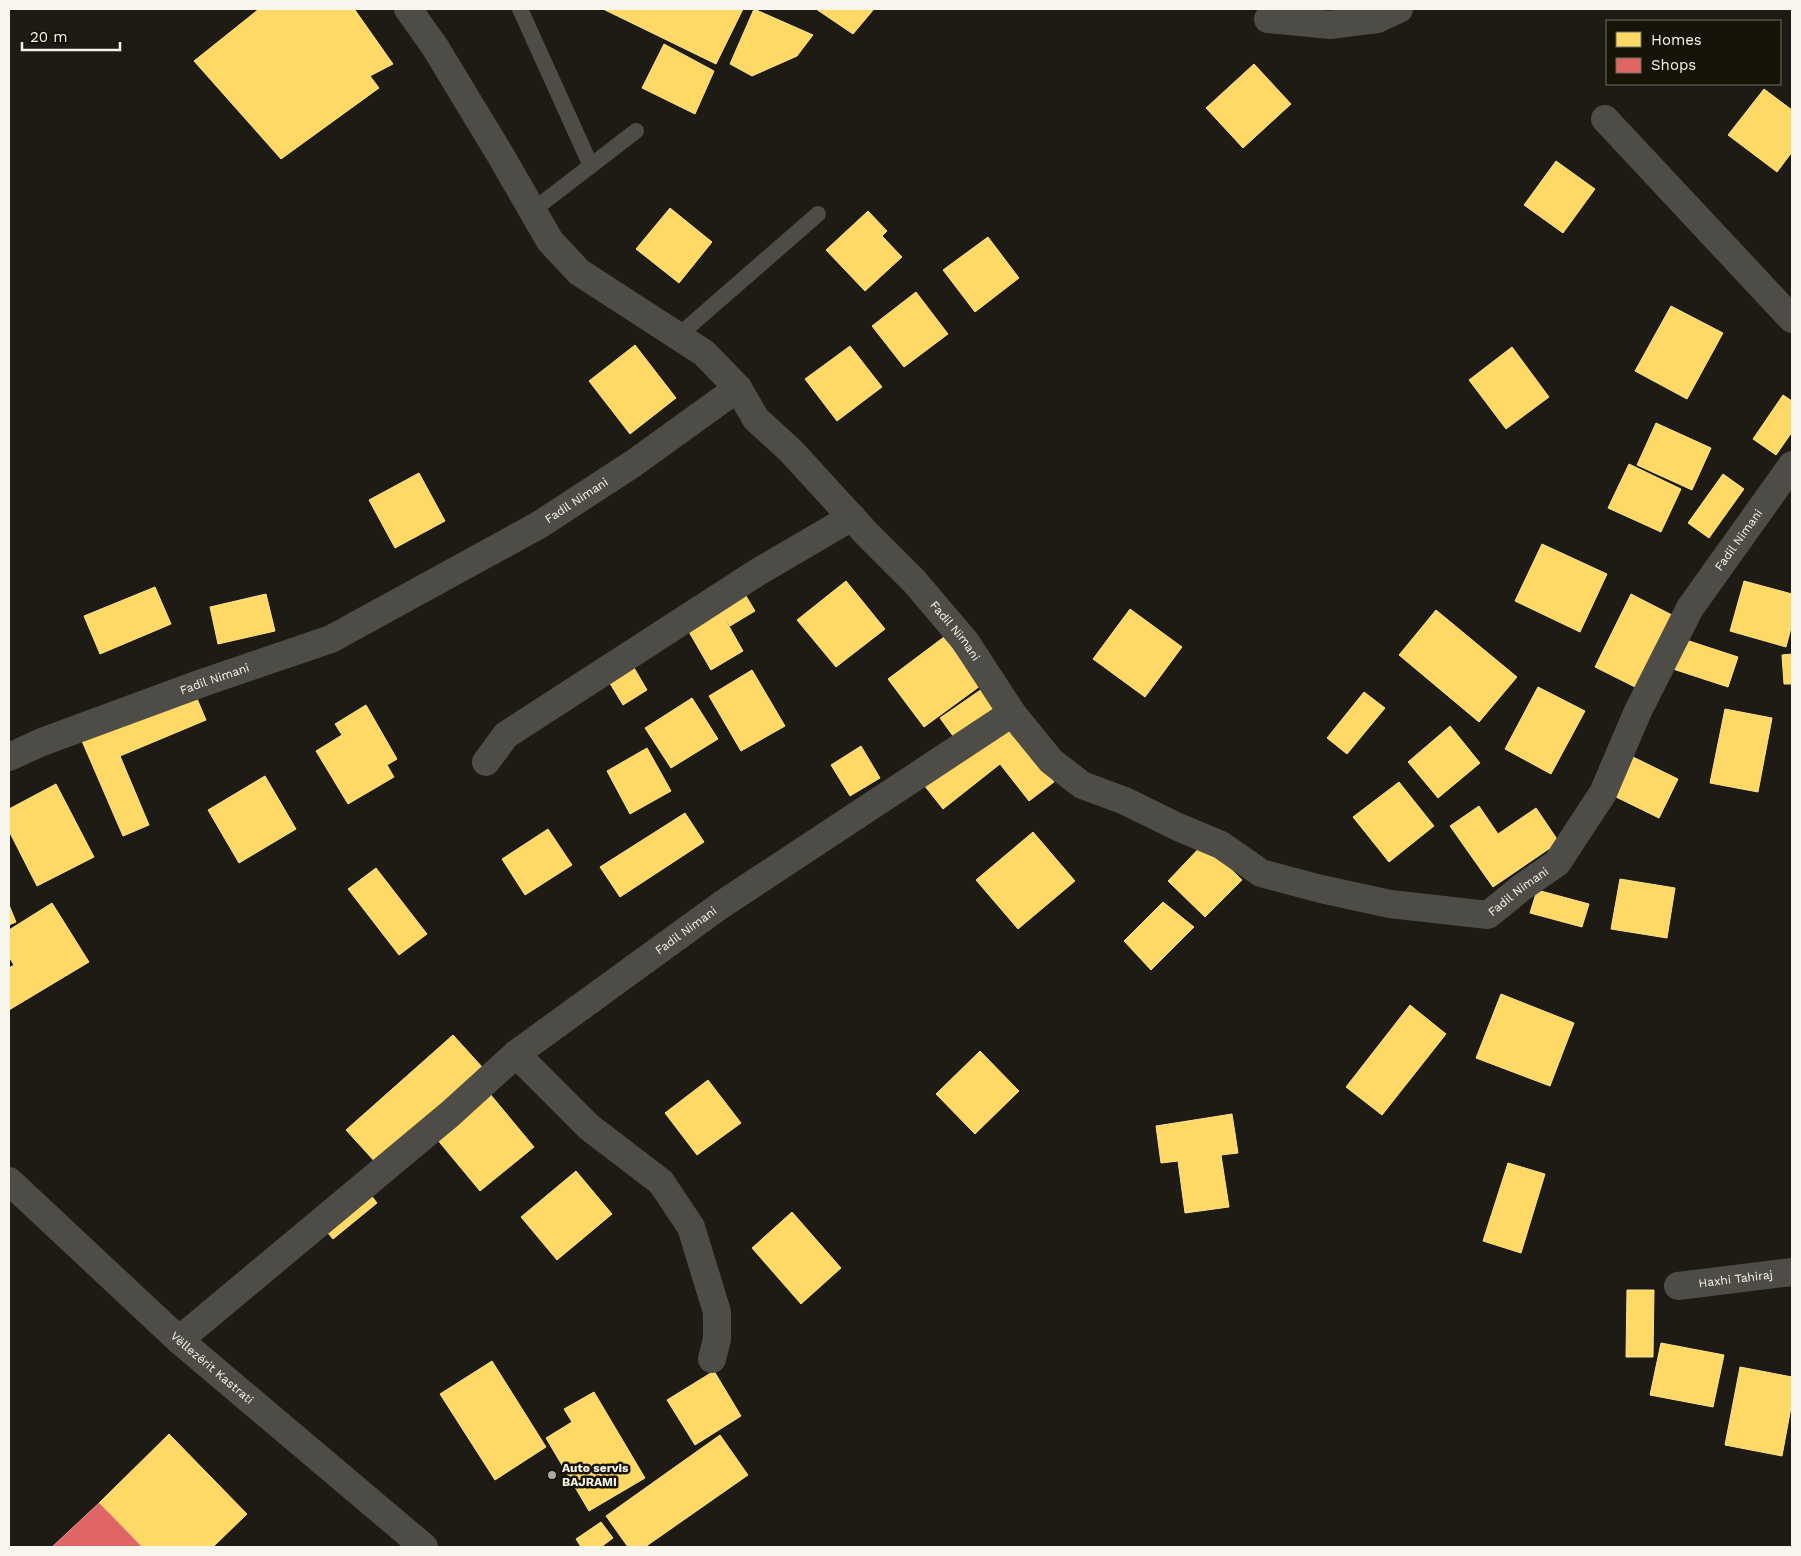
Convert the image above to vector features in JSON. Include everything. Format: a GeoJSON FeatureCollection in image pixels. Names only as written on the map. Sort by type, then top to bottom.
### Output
{"type":"FeatureCollection","features":[{"type":"Feature","properties":{"kind":"street"},"geometry":{"type":"LineString","coordinates":[[408,9],[435,47],[550,241],[579,272],[704,353],[738,388]]}},
{"type":"Feature","properties":{"kind":"street"},"geometry":{"type":"LineString","coordinates":[[1268,19],[1330,25],[1379,12]]}},
{"type":"Feature","properties":{"kind":"street"},"geometry":{"type":"LineString","coordinates":[[1606,119],[1792,319]]}},
{"type":"Feature","properties":{"kind":"street","name":"Fadil Nimani"},"geometry":{"type":"LineString","coordinates":[[9,757],[42,742],[202,683],[331,639],[539,525],[634,463],[738,388],[756,419],[790,451],[914,581],[965,641],[1012,713],[1051,761],[1082,785],[1221,845],[1261,873],[1390,904],[1488,915],[1520,888],[1557,863],[1603,793],[1638,711],[1690,608],[1792,465]]}},
{"type":"Feature","properties":{"kind":"street"},"geometry":{"type":"LineString","coordinates":[[486,762],[506,735],[758,572],[852,517]]}},
{"type":"Feature","properties":{"kind":"street","name":"Fadil Nimani"},"geometry":{"type":"LineString","coordinates":[[179,1340],[450,1114],[516,1054],[721,905],[1012,713]]}},
{"type":"Feature","properties":{"kind":"street"},"geometry":{"type":"LineString","coordinates":[[516,1054],[589,1127],[661,1182],[691,1227],[717,1312],[717,1339],[712,1359]]}},
{"type":"Feature","properties":{"kind":"street","name":"Vëllezërit Kastrati"},"geometry":{"type":"LineString","coordinates":[[9,1181],[179,1340],[424,1547]]}},
{"type":"Feature","properties":{"kind":"street","name":"Haxhi Tahiraj"},"geometry":{"type":"LineString","coordinates":[[1678,1286],[1792,1272]]}},
{"type":"Feature","properties":{"kind":"lane"},"geometry":{"type":"LineString","coordinates":[[520,9],[591,166]]}},
{"type":"Feature","properties":{"kind":"lane"},"geometry":{"type":"LineString","coordinates":[[532,211],[636,131]]}},
{"type":"Feature","properties":{"kind":"lane"},"geometry":{"type":"LineString","coordinates":[[678,336],[818,214]]}},
{"type":"Feature","properties":{"kind":"building: Homes"},"geometry":{"type":"Polygon","coordinates":[[[259,9],[356,9],[393,64],[370,76],[379,88],[281,159],[194,61],[259,9]]]}},
{"type":"Feature","properties":{"kind":"building: Homes"},"geometry":{"type":"Polygon","coordinates":[[[603,9],[743,9],[716,64],[603,9]]]}},
{"type":"Feature","properties":{"kind":"building: Homes"},"geometry":{"type":"Polygon","coordinates":[[[754,9],[813,35],[797,56],[752,76],[730,64],[754,9]]]}},
{"type":"Feature","properties":{"kind":"building: Homes"},"geometry":{"type":"Polygon","coordinates":[[[816,9],[874,9],[853,34],[816,9]]]}},
{"type":"Feature","properties":{"kind":"building: Homes"},"geometry":{"type":"Polygon","coordinates":[[[664,44],[714,71],[695,114],[642,88],[664,44]]]}},
{"type":"Feature","properties":{"kind":"building: Homes"},"geometry":{"type":"Polygon","coordinates":[[[1254,64],[1291,104],[1243,148],[1206,108],[1254,64]]]}},
{"type":"Feature","properties":{"kind":"building: Homes"},"geometry":{"type":"Polygon","coordinates":[[[1764,89],[1792,110],[1792,152],[1777,172],[1728,135],[1764,89]]]}},
{"type":"Feature","properties":{"kind":"building: Homes"},"geometry":{"type":"Polygon","coordinates":[[[1556,161],[1595,189],[1563,233],[1524,205],[1556,161]]]}},
{"type":"Feature","properties":{"kind":"building: Homes"},"geometry":{"type":"Polygon","coordinates":[[[670,208],[712,242],[679,283],[636,249],[670,208]]]}},
{"type":"Feature","properties":{"kind":"building: Homes"},"geometry":{"type":"Polygon","coordinates":[[[868,211],[887,231],[882,236],[902,257],[865,291],[826,250],[868,211]]]}},
{"type":"Feature","properties":{"kind":"building: Homes"},"geometry":{"type":"Polygon","coordinates":[[[988,237],[1019,278],[975,312],[943,270],[988,237]]]}},
{"type":"Feature","properties":{"kind":"building: Homes"},"geometry":{"type":"Polygon","coordinates":[[[916,292],[948,334],[904,367],[872,326],[916,292]]]}},
{"type":"Feature","properties":{"kind":"building: Homes"},"geometry":{"type":"Polygon","coordinates":[[[1671,306],[1723,333],[1687,399],[1635,371],[1671,306]]]}},
{"type":"Feature","properties":{"kind":"building: Homes"},"geometry":{"type":"Polygon","coordinates":[[[635,345],[676,398],[630,434],[589,381],[635,345]]]}},
{"type":"Feature","properties":{"kind":"building: Homes"},"geometry":{"type":"Polygon","coordinates":[[[850,346],[882,387],[837,421],[805,379],[850,346]]]}},
{"type":"Feature","properties":{"kind":"building: Homes"},"geometry":{"type":"Polygon","coordinates":[[[1512,347],[1549,397],[1506,429],[1469,380],[1512,347]]]}},
{"type":"Feature","properties":{"kind":"building: Homes"},"geometry":{"type":"Polygon","coordinates":[[[1783,395],[1792,401],[1792,432],[1776,455],[1753,439],[1783,395]]]}},
{"type":"Feature","properties":{"kind":"building: Homes"},"geometry":{"type":"Polygon","coordinates":[[[1656,423],[1711,448],[1692,490],[1637,465],[1656,423]]]}},
{"type":"Feature","properties":{"kind":"building: Homes"},"geometry":{"type":"Polygon","coordinates":[[[1629,464],[1681,489],[1661,532],[1608,508],[1629,464]]]}},
{"type":"Feature","properties":{"kind":"building: Homes"},"geometry":{"type":"Polygon","coordinates":[[[419,473],[445,521],[395,548],[369,500],[419,473]]]}},
{"type":"Feature","properties":{"kind":"building: Homes"},"geometry":{"type":"Polygon","coordinates":[[[1723,474],[1744,489],[1709,538],[1688,523],[1723,474]]]}},
{"type":"Feature","properties":{"kind":"building: Homes"},"geometry":{"type":"Polygon","coordinates":[[[1542,544],[1607,574],[1580,632],[1515,601],[1542,544]]]}},
{"type":"Feature","properties":{"kind":"building: Homes"},"geometry":{"type":"Polygon","coordinates":[[[846,581],[885,629],[836,667],[797,620],[846,581]]]}},
{"type":"Feature","properties":{"kind":"building: Homes"},"geometry":{"type":"Polygon","coordinates":[[[1744,581],[1792,594],[1792,624],[1786,647],[1730,631],[1744,581]]]}},
{"type":"Feature","properties":{"kind":"building: Homes"},"geometry":{"type":"Polygon","coordinates":[[[155,587],[171,624],[100,654],[84,616],[155,587]]]}},
{"type":"Feature","properties":{"kind":"building: Homes"},"geometry":{"type":"Polygon","coordinates":[[[743,591],[755,611],[730,626],[718,607],[743,591]]]}},
{"type":"Feature","properties":{"kind":"building: Homes"},"geometry":{"type":"Polygon","coordinates":[[[266,594],[275,631],[218,644],[210,607],[266,594]]]}},
{"type":"Feature","properties":{"kind":"building: Homes"},"geometry":{"type":"Polygon","coordinates":[[[1631,594],[1672,615],[1635,687],[1595,667],[1631,594]]]}},
{"type":"Feature","properties":{"kind":"building: Homes"},"geometry":{"type":"Polygon","coordinates":[[[718,607],[743,651],[711,670],[685,625],[718,607]]]}},
{"type":"Feature","properties":{"kind":"building: Homes"},"geometry":{"type":"Polygon","coordinates":[[[1130,609],[1182,647],[1145,697],[1093,659],[1130,609]]]}},
{"type":"Feature","properties":{"kind":"building: Homes"},"geometry":{"type":"Polygon","coordinates":[[[1436,610],[1517,677],[1479,722],[1399,655],[1436,610]]]}},
{"type":"Feature","properties":{"kind":"building: Homes"},"geometry":{"type":"Polygon","coordinates":[[[944,637],[980,686],[924,727],[888,679],[944,637]]]}},
{"type":"Feature","properties":{"kind":"building: Homes"},"geometry":{"type":"Polygon","coordinates":[[[1683,639],[1738,657],[1728,687],[1673,669],[1683,639]]]}},
{"type":"Feature","properties":{"kind":"building: Homes"},"geometry":{"type":"Polygon","coordinates":[[[1792,654],[1792,684],[1784,684],[1782,655],[1792,654]]]}},
{"type":"Feature","properties":{"kind":"building: Homes"},"geometry":{"type":"Polygon","coordinates":[[[633,666],[647,690],[623,705],[608,680],[633,666]]]}},
{"type":"Feature","properties":{"kind":"building: Homes"},"geometry":{"type":"Polygon","coordinates":[[[752,670],[785,726],[741,751],[709,696],[752,670]]]}},
{"type":"Feature","properties":{"kind":"building: Homes"},"geometry":{"type":"Polygon","coordinates":[[[1538,687],[1585,711],[1551,774],[1505,749],[1538,687]]]}},
{"type":"Feature","properties":{"kind":"building: Homes"},"geometry":{"type":"Polygon","coordinates":[[[982,689],[995,708],[953,736],[940,718],[982,689]]]}},
{"type":"Feature","properties":{"kind":"building: Homes"},"geometry":{"type":"Polygon","coordinates":[[[1364,692],[1385,708],[1347,754],[1327,738],[1364,692]]]}},
{"type":"Feature","properties":{"kind":"building: Homes"},"geometry":{"type":"Polygon","coordinates":[[[195,694],[206,720],[120,756],[149,825],[123,836],[82,741],[195,694]]]}},
{"type":"Feature","properties":{"kind":"building: Homes"},"geometry":{"type":"Polygon","coordinates":[[[692,698],[718,739],[671,768],[645,728],[692,698]]]}},
{"type":"Feature","properties":{"kind":"building: Homes"},"geometry":{"type":"Polygon","coordinates":[[[366,705],[397,759],[387,765],[394,777],[348,804],[316,751],[342,735],[335,724],[366,705]]]}},
{"type":"Feature","properties":{"kind":"building: Homes"},"geometry":{"type":"Polygon","coordinates":[[[1725,709],[1772,718],[1758,792],[1710,783],[1725,709]]]}},
{"type":"Feature","properties":{"kind":"building: Homes"},"geometry":{"type":"Polygon","coordinates":[[[1007,721],[1054,782],[1029,801],[1000,764],[943,809],[924,785],[1007,721]]]}},
{"type":"Feature","properties":{"kind":"building: Homes"},"geometry":{"type":"Polygon","coordinates":[[[1450,726],[1480,763],[1438,798],[1408,762],[1450,726]]]}},
{"type":"Feature","properties":{"kind":"building: Homes"},"geometry":{"type":"Polygon","coordinates":[[[861,746],[880,778],[850,796],[831,765],[861,746]]]}},
{"type":"Feature","properties":{"kind":"building: Homes"},"geometry":{"type":"Polygon","coordinates":[[[647,748],[671,791],[630,814],[607,771],[647,748]]]}},
{"type":"Feature","properties":{"kind":"building: Homes"},"geometry":{"type":"Polygon","coordinates":[[[1633,757],[1678,779],[1659,818],[1614,796],[1633,757]]]}},
{"type":"Feature","properties":{"kind":"building: Homes"},"geometry":{"type":"Polygon","coordinates":[[[265,776],[296,829],[239,863],[208,810],[265,776]]]}},
{"type":"Feature","properties":{"kind":"building: Homes"},"geometry":{"type":"Polygon","coordinates":[[[1399,782],[1434,826],[1389,862],[1353,817],[1399,782]]]}},
{"type":"Feature","properties":{"kind":"building: Homes"},"geometry":{"type":"Polygon","coordinates":[[[56,784],[94,857],[37,886],[9,831],[9,809],[56,784]]]}},
{"type":"Feature","properties":{"kind":"building: Homes"},"geometry":{"type":"Polygon","coordinates":[[[1479,806],[1498,834],[1536,808],[1559,842],[1493,887],[1450,826],[1479,806]]]}},
{"type":"Feature","properties":{"kind":"building: Homes"},"geometry":{"type":"Polygon","coordinates":[[[685,813],[704,842],[620,897],[600,867],[685,813]]]}},
{"type":"Feature","properties":{"kind":"building: Homes"},"geometry":{"type":"Polygon","coordinates":[[[548,829],[572,865],[525,895],[502,859],[548,829]]]}},
{"type":"Feature","properties":{"kind":"building: Homes"},"geometry":{"type":"Polygon","coordinates":[[[1033,832],[1075,881],[1018,929],[976,880],[1033,832]]]}},
{"type":"Feature","properties":{"kind":"building: Homes"},"geometry":{"type":"Polygon","coordinates":[[[1204,843],[1242,880],[1205,917],[1168,881],[1204,843]]]}},
{"type":"Feature","properties":{"kind":"building: Homes"},"geometry":{"type":"Polygon","coordinates":[[[376,868],[427,934],[399,955],[348,889],[376,868]]]}},
{"type":"Feature","properties":{"kind":"building: Homes"},"geometry":{"type":"Polygon","coordinates":[[[1620,879],[1675,888],[1667,938],[1611,929],[1620,879]]]}},
{"type":"Feature","properties":{"kind":"building: Homes"},"geometry":{"type":"Polygon","coordinates":[[[1537,890],[1589,904],[1582,927],[1530,913],[1537,890]]]}},
{"type":"Feature","properties":{"kind":"building: Homes"},"geometry":{"type":"Polygon","coordinates":[[[1163,902],[1194,927],[1151,970],[1124,941],[1163,902]]]}},
{"type":"Feature","properties":{"kind":"building: Homes"},"geometry":{"type":"Polygon","coordinates":[[[52,903],[89,962],[9,1010],[9,968],[14,965],[9,957],[9,930],[52,903]]]}},
{"type":"Feature","properties":{"kind":"building: Homes"},"geometry":{"type":"Polygon","coordinates":[[[9,905],[16,922],[9,925],[9,905]]]}},
{"type":"Feature","properties":{"kind":"building: Homes"},"geometry":{"type":"Polygon","coordinates":[[[1501,994],[1574,1023],[1550,1086],[1476,1058],[1501,994]]]}},
{"type":"Feature","properties":{"kind":"building: Homes"},"geometry":{"type":"Polygon","coordinates":[[[1410,1005],[1446,1034],[1382,1115],[1346,1087],[1410,1005]]]}},
{"type":"Feature","properties":{"kind":"building: Homes"},"geometry":{"type":"Polygon","coordinates":[[[453,1035],[483,1068],[377,1164],[346,1130],[453,1035]]]}},
{"type":"Feature","properties":{"kind":"building: Homes"},"geometry":{"type":"Polygon","coordinates":[[[980,1051],[1019,1091],[975,1134],[936,1094],[980,1051]]]}},
{"type":"Feature","properties":{"kind":"building: Homes"},"geometry":{"type":"Polygon","coordinates":[[[708,1080],[741,1123],[697,1155],[665,1113],[708,1080]]]}},
{"type":"Feature","properties":{"kind":"building: Homes"},"geometry":{"type":"Polygon","coordinates":[[[490,1094],[534,1147],[480,1191],[436,1138],[490,1094]]]}},
{"type":"Feature","properties":{"kind":"building: Homes"},"geometry":{"type":"Polygon","coordinates":[[[1232,1114],[1238,1153],[1221,1155],[1229,1207],[1185,1213],[1178,1161],[1161,1163],[1156,1126],[1232,1114]]]}},
{"type":"Feature","properties":{"kind":"building: Homes"},"geometry":{"type":"Polygon","coordinates":[[[1508,1163],[1545,1174],[1521,1253],[1483,1241],[1508,1163]]]}},
{"type":"Feature","properties":{"kind":"building: Homes"},"geometry":{"type":"Polygon","coordinates":[[[576,1171],[612,1214],[557,1260],[521,1217],[576,1171]]]}},
{"type":"Feature","properties":{"kind":"building: Homes"},"geometry":{"type":"Polygon","coordinates":[[[367,1190],[377,1203],[333,1239],[322,1226],[367,1190]]]}},
{"type":"Feature","properties":{"kind":"building: Homes"},"geometry":{"type":"Polygon","coordinates":[[[792,1212],[841,1268],[801,1304],[752,1248],[792,1212]]]}},
{"type":"Feature","properties":{"kind":"building: Homes"},"geometry":{"type":"Polygon","coordinates":[[[1627,1290],[1654,1290],[1653,1357],[1626,1357],[1627,1290]]]}},
{"type":"Feature","properties":{"kind":"building: Homes"},"geometry":{"type":"Polygon","coordinates":[[[1661,1343],[1724,1355],[1713,1407],[1650,1395],[1661,1343]]]}},
{"type":"Feature","properties":{"kind":"building: Homes"},"geometry":{"type":"Polygon","coordinates":[[[492,1361],[546,1447],[495,1480],[440,1394],[492,1361]]]}},
{"type":"Feature","properties":{"kind":"building: Homes"},"geometry":{"type":"Polygon","coordinates":[[[1740,1367],[1792,1377],[1792,1402],[1782,1456],[1725,1445],[1740,1367]]]}},
{"type":"Feature","properties":{"kind":"building: Homes"},"geometry":{"type":"Polygon","coordinates":[[[714,1371],[741,1416],[695,1445],[667,1400],[714,1371]]]}},
{"type":"Feature","properties":{"kind":"building: Homes"},"geometry":{"type":"Polygon","coordinates":[[[594,1392],[645,1478],[589,1511],[546,1438],[572,1422],[564,1409],[594,1392]]]}},
{"type":"Feature","properties":{"kind":"building: Homes"},"geometry":{"type":"Polygon","coordinates":[[[169,1434],[247,1514],[213,1547],[142,1547],[99,1503],[169,1434]]]}},
{"type":"Feature","properties":{"kind":"building: Homes"},"geometry":{"type":"Polygon","coordinates":[[[720,1435],[748,1475],[645,1547],[628,1547],[606,1516],[720,1435]]]}},
{"type":"Feature","properties":{"kind":"building: Homes"},"geometry":{"type":"Polygon","coordinates":[[[601,1522],[613,1538],[601,1547],[581,1547],[576,1539],[601,1522]]]}},
{"type":"Feature","properties":{"kind":"building: Shops"},"geometry":{"type":"Polygon","coordinates":[[[99,1503],[142,1547],[52,1547],[99,1503]]]}},
{"type":"Feature","properties":{"kind":"place","name":"Auto servis BAJRAMI"},"geometry":{"type":"Point","coordinates":[552,1475]}}]}
